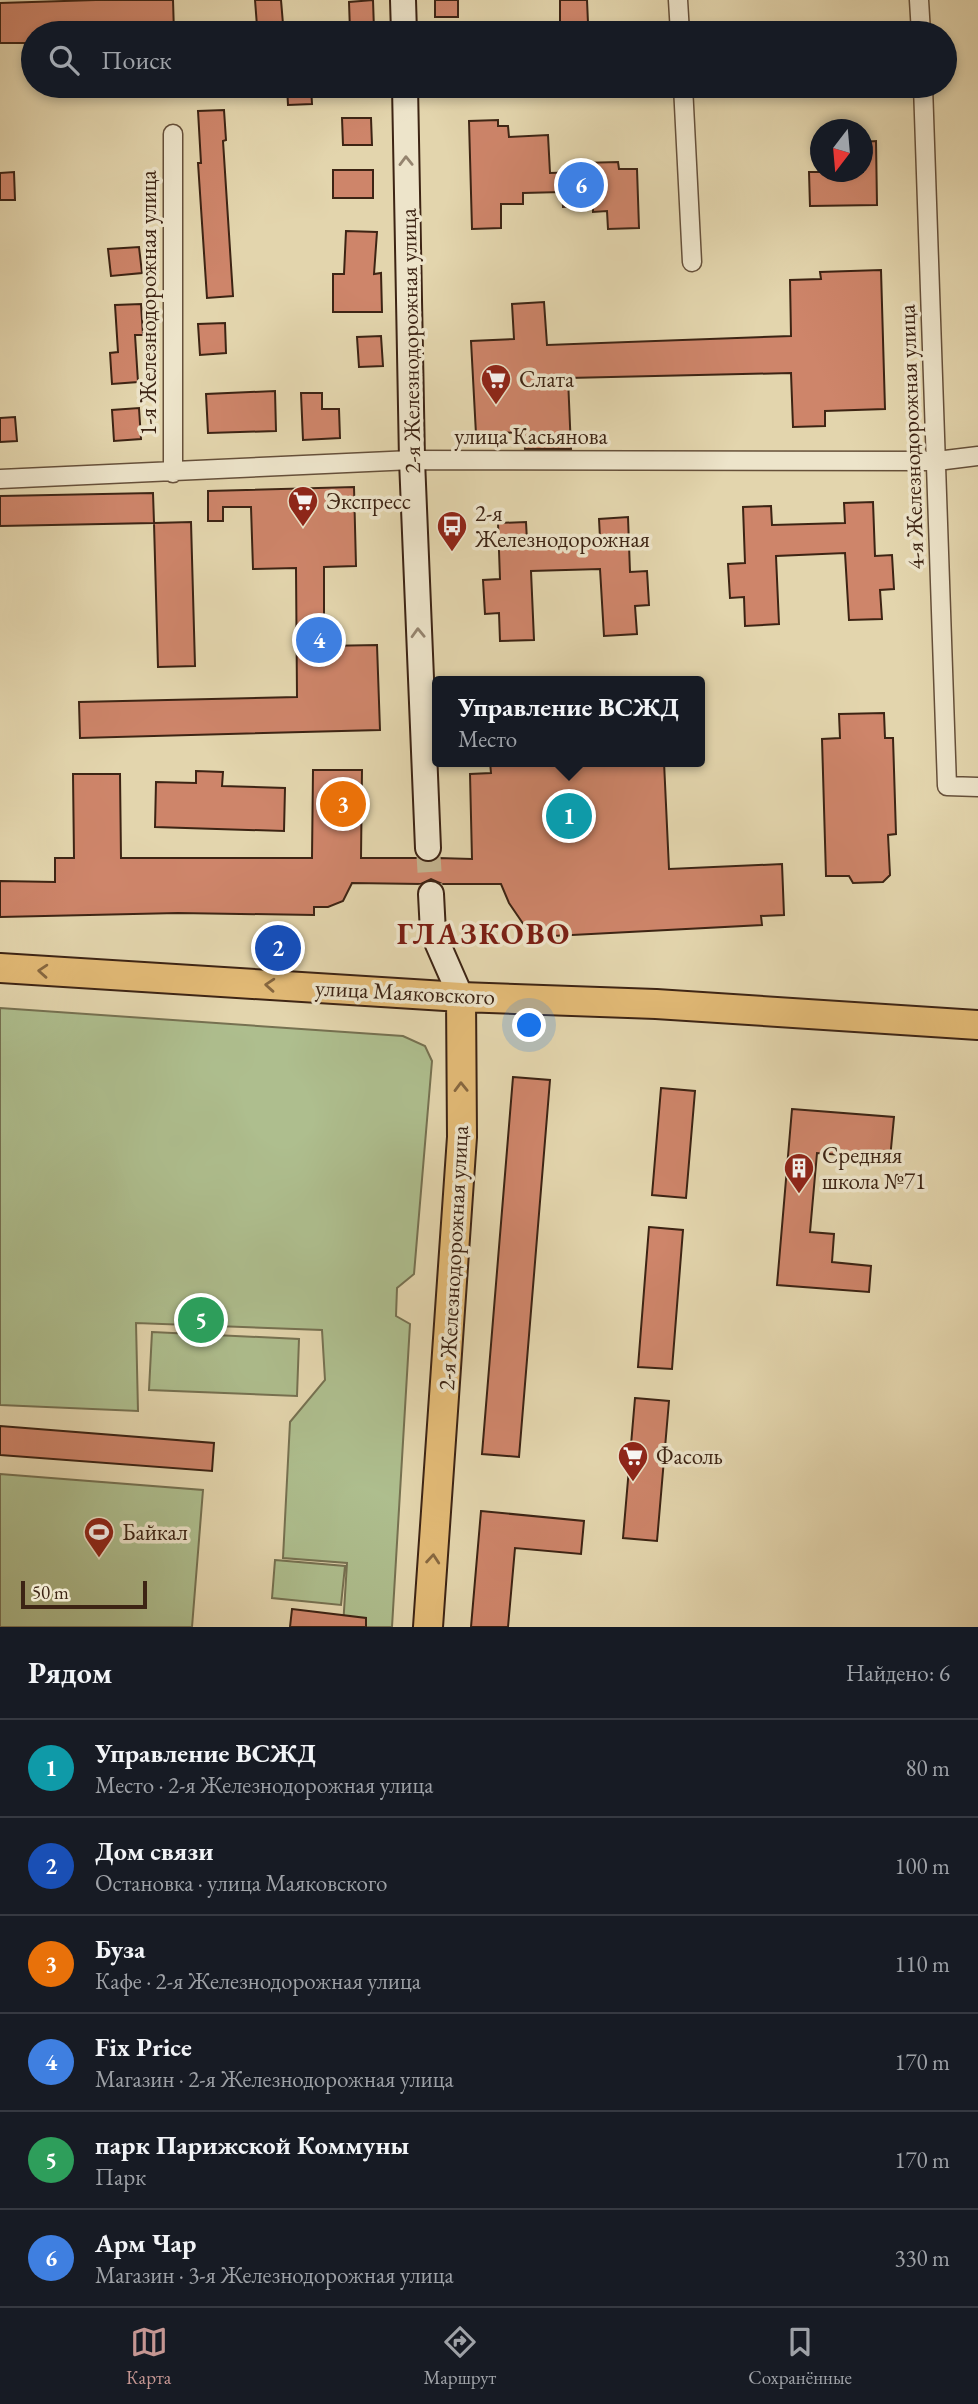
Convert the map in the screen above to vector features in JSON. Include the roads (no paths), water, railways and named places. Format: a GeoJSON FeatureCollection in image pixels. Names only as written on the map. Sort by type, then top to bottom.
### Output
{"type":"FeatureCollection","features":[{"type":"Feature","properties":{"kind":"main road"},"geometry":{"type":"LineString","coordinates":[[403,0],[404,21]]}},
{"type":"Feature","properties":{"kind":"main road","name":"2-я Железнодорожная улица"},"geometry":{"type":"LineString","coordinates":[[405,98],[412,460],[428,848]]}},
{"type":"Feature","properties":{"kind":"main road","name":"2-я Железнодорожная улица"},"geometry":{"type":"LineString","coordinates":[[428,1627],[462,1137],[461,997],[433,933],[431,894]]}},
{"type":"Feature","properties":{"kind":"main road","name":"улица Маяковского"},"geometry":{"type":"LineString","coordinates":[[0,968],[461,997],[656,1004],[978,1025]]}},
{"type":"Feature","properties":{"kind":"street"},"geometry":{"type":"LineString","coordinates":[[678,0],[679,21]]}},
{"type":"Feature","properties":{"kind":"street"},"geometry":{"type":"LineString","coordinates":[[919,0],[920,21]]}},
{"type":"Feature","properties":{"kind":"street"},"geometry":{"type":"LineString","coordinates":[[684,98],[692,262]]}},
{"type":"Feature","properties":{"kind":"street","name":"4-я Железнодорожная улица"},"geometry":{"type":"LineString","coordinates":[[922,98],[947,786],[978,787]]}},
{"type":"Feature","properties":{"kind":"street","name":"1-я Железнодорожная улица"},"geometry":{"type":"LineString","coordinates":[[173,134],[173,472]]}},
{"type":"Feature","properties":{"kind":"street","name":"улица Касьянова"},"geometry":{"type":"LineString","coordinates":[[0,479],[412,460],[937,461],[978,456]]}},
{"type":"Feature","properties":{"kind":"tunnel"},"geometry":{"type":"LineString","coordinates":[[428,848],[431,894]]}},
{"type":"Feature","properties":{"kind":"place","name":"Арм Чар"},"geometry":{"type":"Point","coordinates":[581,185]}},
{"type":"Feature","properties":{"kind":"place","name":"Слата"},"geometry":{"type":"Point","coordinates":[496,406]}},
{"type":"Feature","properties":{"kind":"place","name":"Экспресс"},"geometry":{"type":"Point","coordinates":[303,528]}},
{"type":"Feature","properties":{"kind":"place","name":"2-я Железнодорожная"},"geometry":{"type":"Point","coordinates":[452,553]}},
{"type":"Feature","properties":{"kind":"place","name":"Fix Price"},"geometry":{"type":"Point","coordinates":[319,640]}},
{"type":"Feature","properties":{"kind":"place","name":"Буза"},"geometry":{"type":"Point","coordinates":[343,804]}},
{"type":"Feature","properties":{"kind":"place","name":"Управление ВСЖД"},"geometry":{"type":"Point","coordinates":[569,816]}},
{"type":"Feature","properties":{"kind":"place","name":"Дом связи"},"geometry":{"type":"Point","coordinates":[278,948]}},
{"type":"Feature","properties":{"kind":"place","name":"Средняя школа №71"},"geometry":{"type":"Point","coordinates":[799,1195]}},
{"type":"Feature","properties":{"kind":"place","name":"парк Парижской Коммуны"},"geometry":{"type":"Point","coordinates":[201,1320]}},
{"type":"Feature","properties":{"kind":"place","name":"Фасоль"},"geometry":{"type":"Point","coordinates":[633,1483]}},
{"type":"Feature","properties":{"kind":"place","name":"Байкал"},"geometry":{"type":"Point","coordinates":[99,1559]}},
{"type":"Feature","properties":{"kind":"district","name":"ГЛАЗКОВО"},"geometry":{"type":"Point","coordinates":[484,933]}}]}
